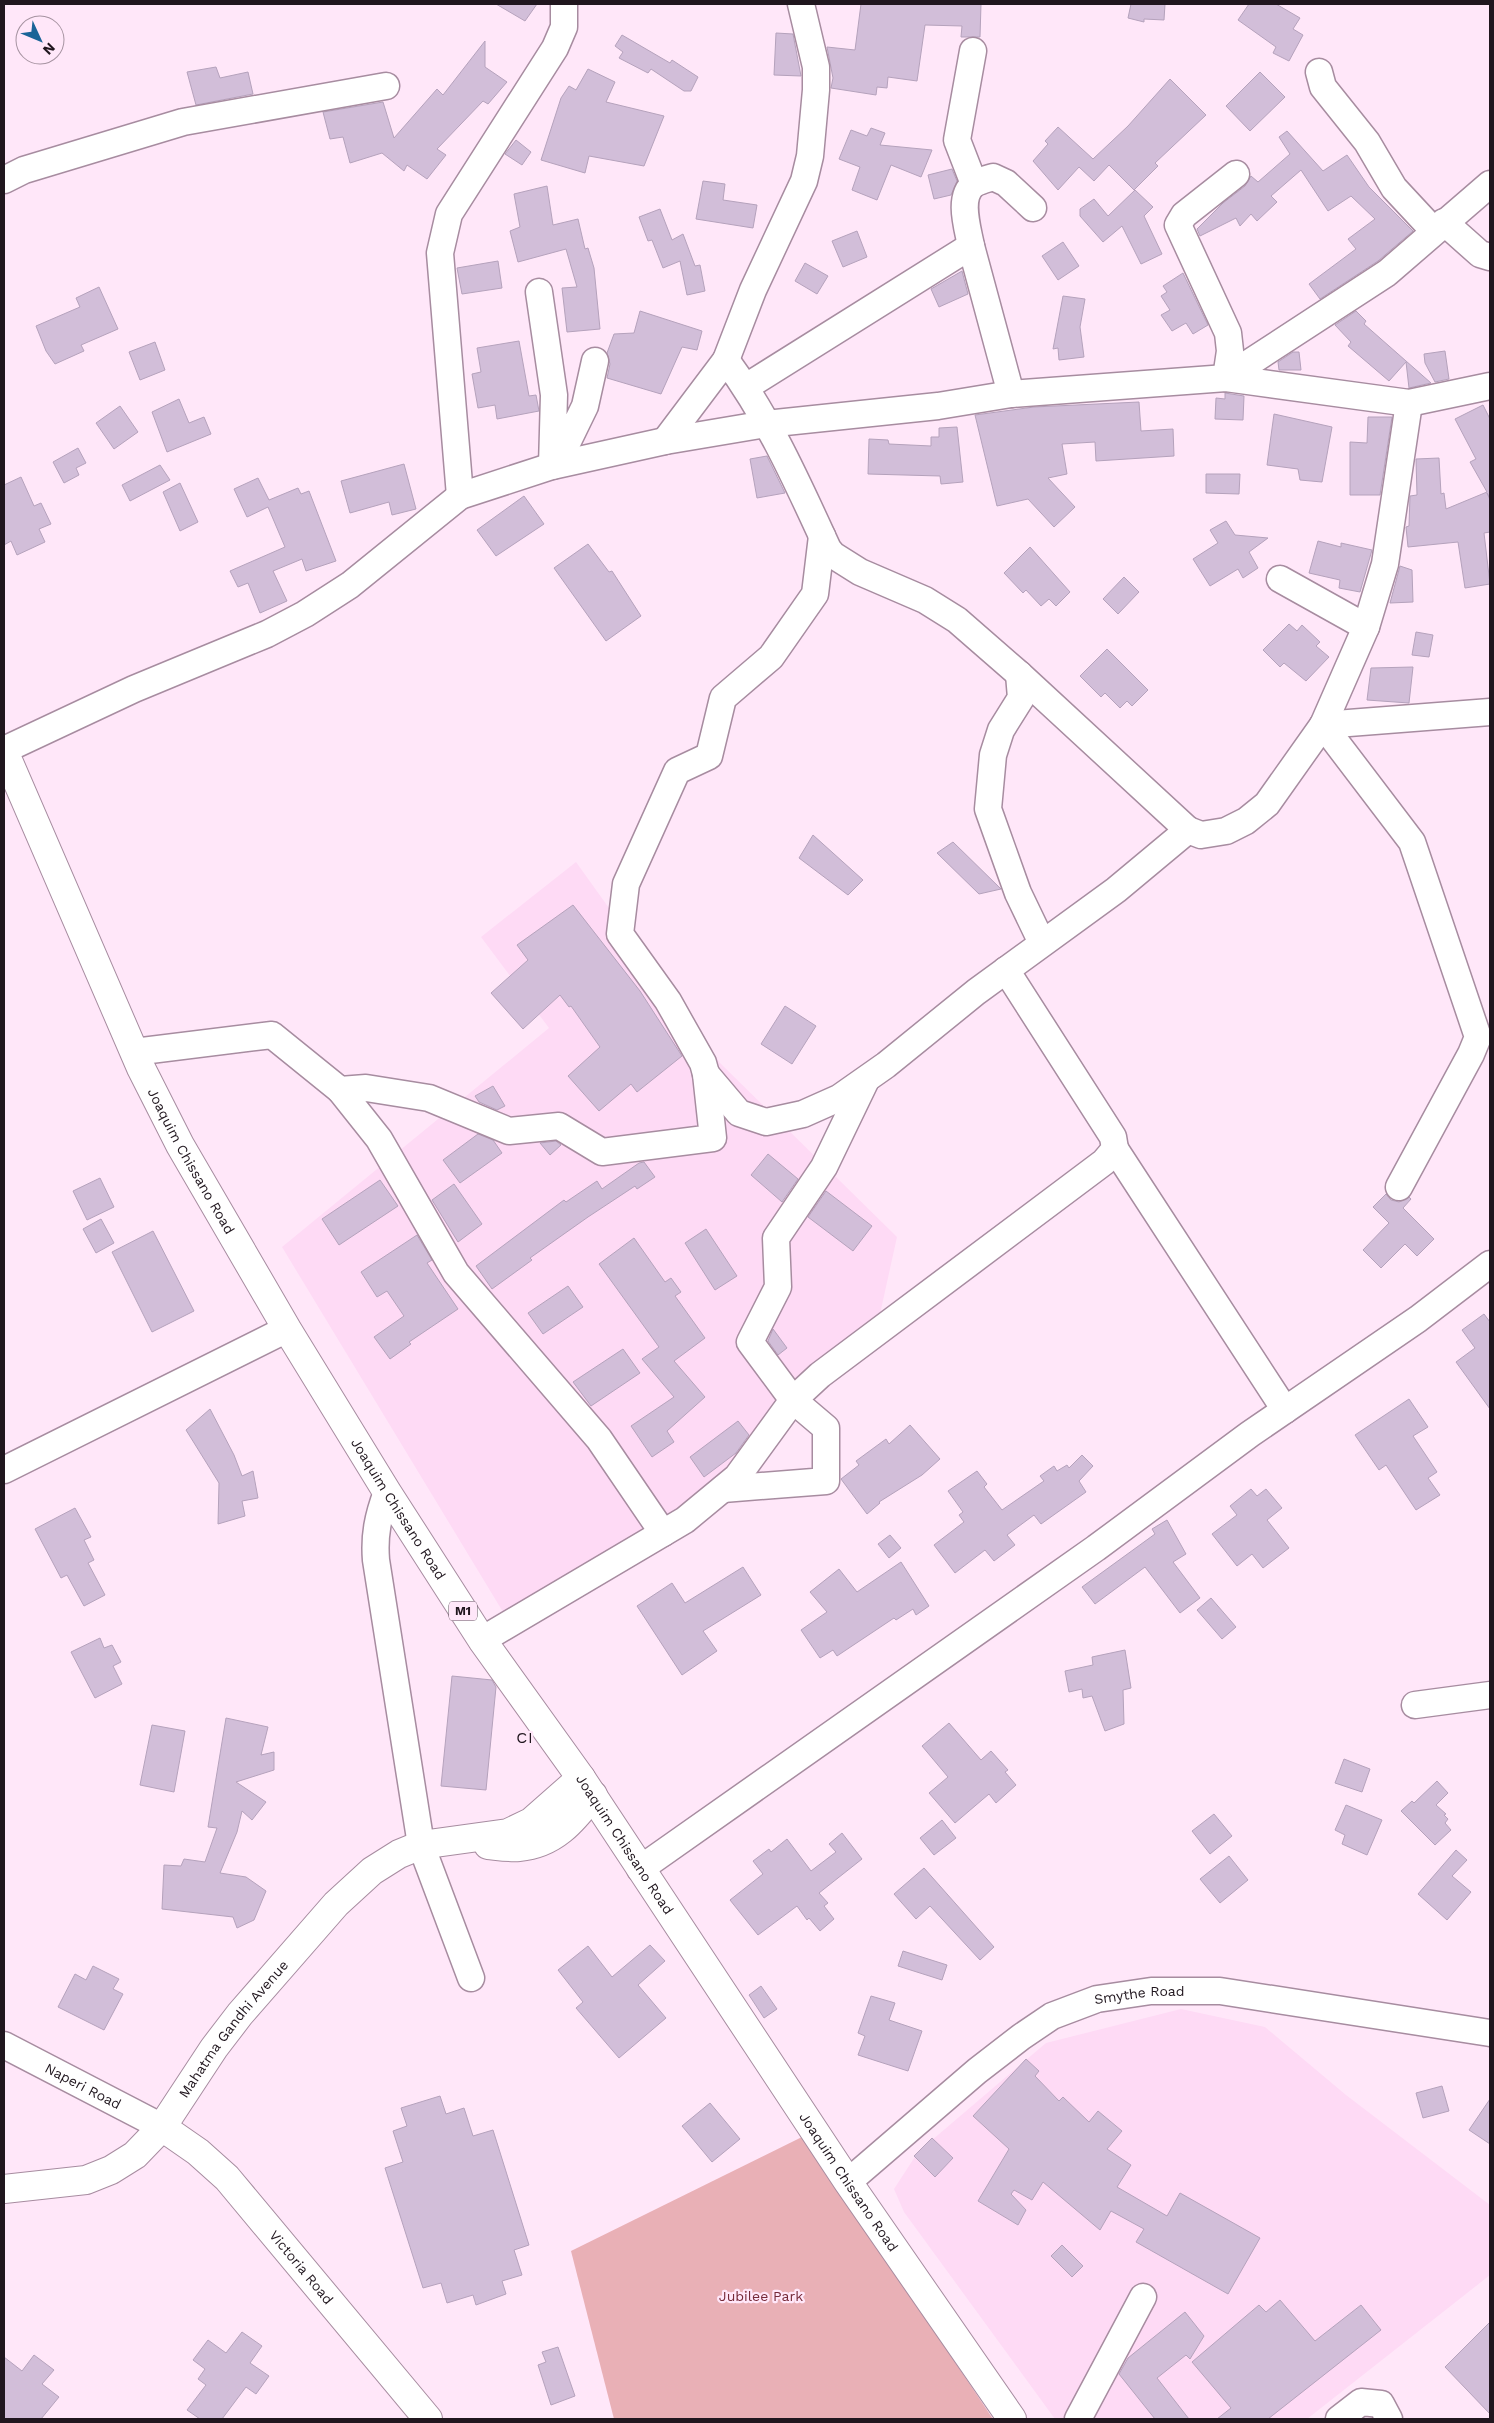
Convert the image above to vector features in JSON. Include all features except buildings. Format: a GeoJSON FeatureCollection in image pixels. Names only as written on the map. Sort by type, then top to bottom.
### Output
{"type":"FeatureCollection","features":[{"type":"Feature","properties":{"kind":"main road","name":"Joaquim Chissano Road"},"geometry":{"type":"LineString","coordinates":[[4,750],[134,1052],[180,1145],[287,1329],[386,1492],[482,1640],[587,1786],[848,2182],[1012,2419]]}},
{"type":"Feature","properties":{"kind":"main road","name":"Mahatma Gandhi Avenue"},"geometry":{"type":"LineString","coordinates":[[4,2189],[86,2180],[112,2170],[135,2155],[162,2127],[214,2048],[240,2014],[336,1904],[372,1872],[399,1854],[420,1845],[452,1841],[519,1848],[549,1840],[570,1824],[587,1786]]}},
{"type":"Feature","properties":{"kind":"main road","name":"Victoria Road"},"geometry":{"type":"LineString","coordinates":[[162,2127],[198,2152],[227,2178],[428,2419]]}},
{"type":"Feature","properties":{"kind":"street"},"geometry":{"type":"LineString","coordinates":[[460,496],[440,253],[443,235],[449,214],[555,48],[564,27],[564,4]]}},
{"type":"Feature","properties":{"kind":"street"},"geometry":{"type":"LineString","coordinates":[[665,441],[726,360],[753,290],[804,181],[810,156],[816,90],[816,67],[801,4]]}},
{"type":"Feature","properties":{"kind":"street"},"geometry":{"type":"LineString","coordinates":[[973,51],[957,140],[974,184]]}},
{"type":"Feature","properties":{"kind":"street"},"geometry":{"type":"LineString","coordinates":[[1319,72],[1323,87],[1368,142],[1394,188],[1439,226],[1480,254],[1490,258]]}},
{"type":"Feature","properties":{"kind":"street"},"geometry":{"type":"LineString","coordinates":[[4,180],[24,170],[183,122],[386,86]]}},
{"type":"Feature","properties":{"kind":"street"},"geometry":{"type":"LineString","coordinates":[[1226,378],[1230,351],[1228,333],[1178,225],[1184,215],[1236,174]]}},
{"type":"Feature","properties":{"kind":"street"},"geometry":{"type":"LineString","coordinates":[[1012,394],[971,246],[965,208],[967,193],[974,184],[993,177],[1006,182],[1033,208]]}},
{"type":"Feature","properties":{"kind":"street"},"geometry":{"type":"LineString","coordinates":[[1226,378],[1387,272],[1490,184]]}},
{"type":"Feature","properties":{"kind":"street"},"geometry":{"type":"LineString","coordinates":[[746,387],[971,246]]}},
{"type":"Feature","properties":{"kind":"street"},"geometry":{"type":"LineString","coordinates":[[539,292],[554,395],[552,466]]}},
{"type":"Feature","properties":{"kind":"street"},"geometry":{"type":"LineString","coordinates":[[726,360],[746,387],[789,465],[822,536],[833,555],[860,572],[925,600],[957,620],[1019,674],[1188,830],[1201,835],[1226,831],[1246,821],[1267,804],[1322,725],[1366,627],[1385,564],[1409,403]]}},
{"type":"Feature","properties":{"kind":"street"},"geometry":{"type":"LineString","coordinates":[[552,466],[568,441],[585,406],[595,361]]}},
{"type":"Feature","properties":{"kind":"street"},"geometry":{"type":"LineString","coordinates":[[4,750],[134,689],[267,634],[306,614],[350,585],[460,496],[552,466],[665,441],[766,424],[938,406],[1012,394],[1226,378],[1409,403],[1490,386]]}},
{"type":"Feature","properties":{"kind":"street"},"geometry":{"type":"LineString","coordinates":[[822,536],[815,594],[772,657],[723,698],[709,756],[678,771],[626,884],[620,934],[668,1001],[706,1074],[739,1113],[766,1122],[803,1114],[839,1098],[1006,970],[1116,890],[1188,830]]}},
{"type":"Feature","properties":{"kind":"street"},"geometry":{"type":"LineString","coordinates":[[1280,578],[1366,627]]}},
{"type":"Feature","properties":{"kind":"street"},"geometry":{"type":"LineString","coordinates":[[1019,674],[1022,698],[1001,730],[993,755],[988,809],[1018,894],[1042,943]]}},
{"type":"Feature","properties":{"kind":"street"},"geometry":{"type":"LineString","coordinates":[[1322,725],[1490,712]]}},
{"type":"Feature","properties":{"kind":"street"},"geometry":{"type":"LineString","coordinates":[[1322,725],[1412,842],[1478,1037],[1471,1054],[1399,1187]]}},
{"type":"Feature","properties":{"kind":"street"},"geometry":{"type":"LineString","coordinates":[[1006,970],[1113,1137],[1115,1149],[1285,1410]]}},
{"type":"Feature","properties":{"kind":"street"},"geometry":{"type":"LineString","coordinates":[[134,1052],[272,1035],[340,1090],[378,1139],[456,1273],[599,1440],[663,1533]]}},
{"type":"Feature","properties":{"kind":"street"},"geometry":{"type":"LineString","coordinates":[[340,1090],[366,1088],[429,1098],[509,1131],[559,1126],[602,1152],[713,1138],[706,1074]]}},
{"type":"Feature","properties":{"kind":"street"},"geometry":{"type":"LineString","coordinates":[[723,1490],[826,1481],[826,1428],[793,1400],[750,1342],[778,1286],[776,1238],[824,1167],[866,1079]]}},
{"type":"Feature","properties":{"kind":"street"},"geometry":{"type":"LineString","coordinates":[[482,1640],[685,1520],[737,1477],[793,1400],[820,1375],[1104,1162],[1115,1149]]}},
{"type":"Feature","properties":{"kind":"street"},"geometry":{"type":"LineString","coordinates":[[640,1869],[1088,1554],[1285,1410],[1418,1319],[1490,1264]]}},
{"type":"Feature","properties":{"kind":"street"},"geometry":{"type":"LineString","coordinates":[[4,1470],[287,1329]]}},
{"type":"Feature","properties":{"kind":"street"},"geometry":{"type":"LineString","coordinates":[[386,1492],[378,1518],[375,1537],[376,1560],[420,1845],[471,1978]]}},
{"type":"Feature","properties":{"kind":"street"},"geometry":{"type":"LineString","coordinates":[[1415,1705],[1490,1695]]}},
{"type":"Feature","properties":{"kind":"street","name":"Smythe Road"},"geometry":{"type":"LineString","coordinates":[[848,2182],[977,2071],[1021,2037],[1052,2016],[1097,1999],[1151,1991],[1220,1991],[1490,2033]]}},
{"type":"Feature","properties":{"kind":"street","name":"Naperi Road"},"geometry":{"type":"LineString","coordinates":[[4,2044],[162,2127]]}},
{"type":"Feature","properties":{"kind":"street"},"geometry":{"type":"LineString","coordinates":[[1078,2419],[1143,2297]]}},
{"type":"Feature","properties":{"kind":"street"},"geometry":{"type":"LineString","coordinates":[[1339,2419],[1361,2402],[1381,2404],[1389,2419]]}},
{"type":"Feature","properties":{"kind":"shaded area"},"geometry":{"type":"Polygon","coordinates":[[[576,862],[720,1063],[897,1237],[880,1314],[701,1513],[517,1635],[282,1247],[549,1028],[481,937],[576,862]]]}},
{"type":"Feature","properties":{"kind":"shaded area"},"geometry":{"type":"Polygon","coordinates":[[[1181,2009],[1265,2027],[1346,2095],[1490,2205],[1490,2275],[1307,2419],[1055,2419],[904,2212],[894,2189],[918,2152],[1046,2043],[1181,2009]]]}},
{"type":"Feature","properties":{"kind":"green space","name":"Jubilee Park"},"geometry":{"type":"Polygon","coordinates":[[[804,2136],[993,2419],[614,2419],[571,2251],[804,2136]]]}},
{"type":"Feature","properties":{"kind":"district","name":"CI"},"geometry":{"type":"Point","coordinates":[525,1737]}}]}
